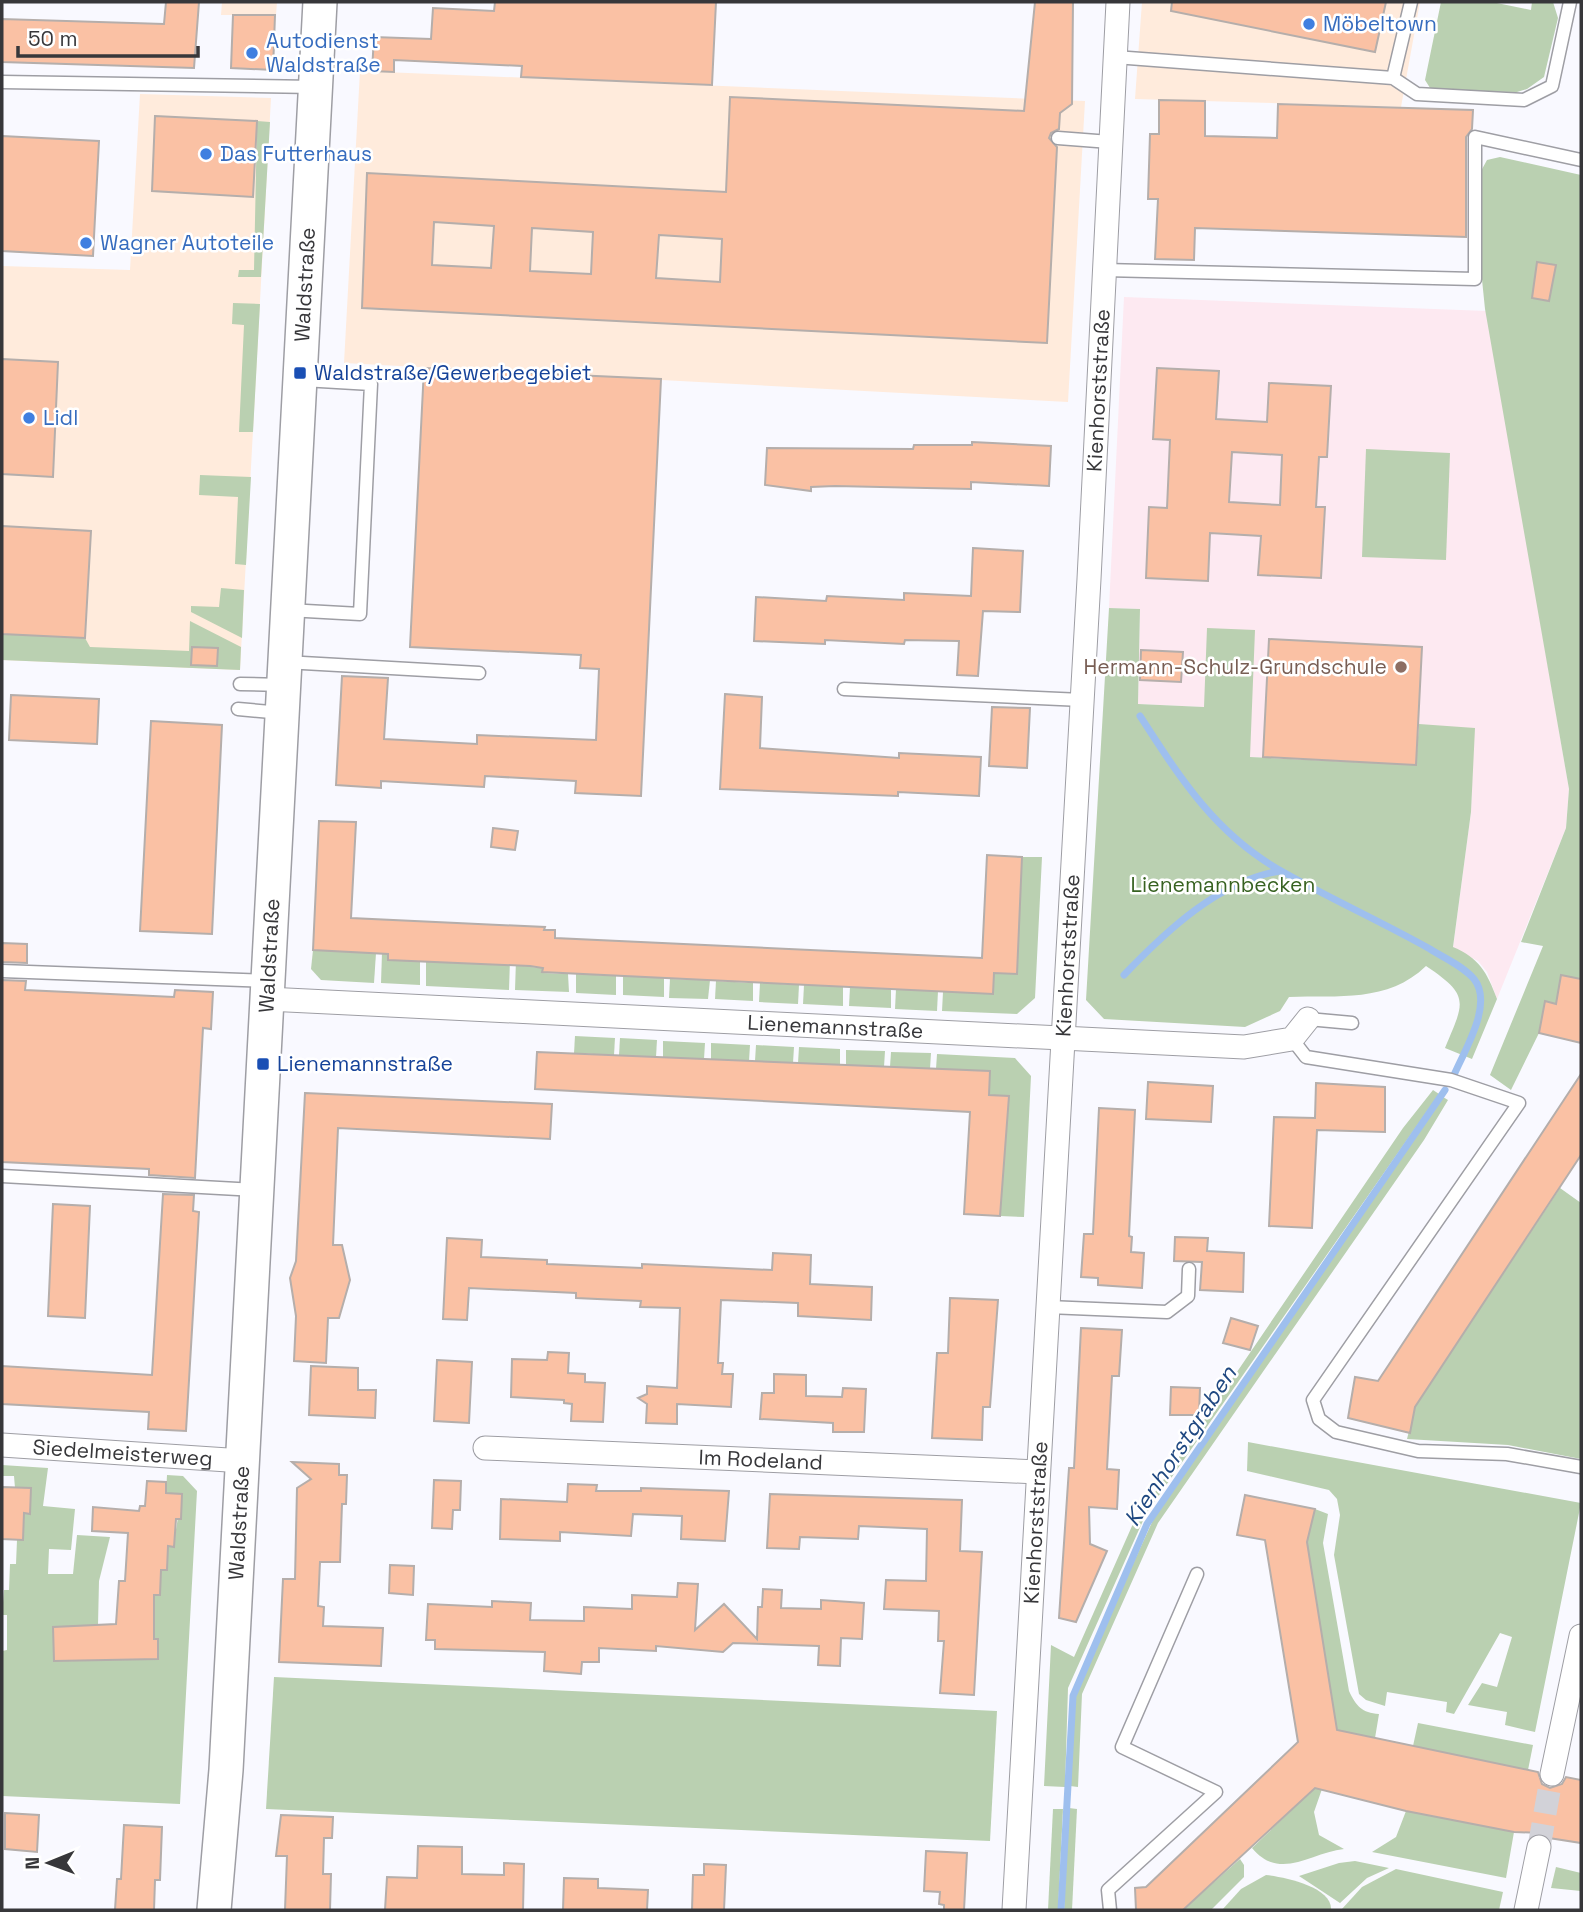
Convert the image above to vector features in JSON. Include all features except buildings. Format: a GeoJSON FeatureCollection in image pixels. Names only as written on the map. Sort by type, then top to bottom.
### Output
{"type":"FeatureCollection","features":[{"type":"Feature","properties":{"kind":"main road","name":"Waldstraße"},"geometry":{"type":"LineString","coordinates":[[215,1910],[226,1770],[320,2]]}},
{"type":"Feature","properties":{"kind":"street","name":"Kienhorststraße"},"geometry":{"type":"LineString","coordinates":[[1014,1910],[1118,2]]}},
{"type":"Feature","properties":{"kind":"street","name":"Lienemannstraße"},"geometry":{"type":"LineString","coordinates":[[268,990],[1244,1047],[1292,1039]]}},
{"type":"Feature","properties":{"kind":"street"},"geometry":{"type":"LineString","coordinates":[[1292,1039],[1308,1019]]}},
{"type":"Feature","properties":{"kind":"street","name":"Siedelmeisterweg"},"geometry":{"type":"LineString","coordinates":[[2,1445],[243,1461]]}},
{"type":"Feature","properties":{"kind":"street","name":"Im Rodeland"},"geometry":{"type":"LineString","coordinates":[[485,1448],[1038,1472]]}},
{"type":"Feature","properties":{"kind":"street"},"geometry":{"type":"LineString","coordinates":[[1552,1774],[1581,1636]]}},
{"type":"Feature","properties":{"kind":"street"},"geometry":{"type":"LineString","coordinates":[[1526,1910],[1539,1846]]}},
{"type":"Feature","properties":{"kind":"lane"},"geometry":{"type":"LineString","coordinates":[[1393,78],[1411,2]]}},
{"type":"Feature","properties":{"kind":"lane"},"geometry":{"type":"LineString","coordinates":[[1115,57],[1393,78],[1417,94],[1524,100],[1552,86],[1570,2]]}},
{"type":"Feature","properties":{"kind":"lane"},"geometry":{"type":"LineString","coordinates":[[2,82],[315,87]]}},
{"type":"Feature","properties":{"kind":"lane"},"geometry":{"type":"LineString","coordinates":[[1104,270],[1475,279],[1475,137],[1581,160]]}},
{"type":"Feature","properties":{"kind":"lane"},"geometry":{"type":"LineString","coordinates":[[1058,138],[1110,142]]}},
{"type":"Feature","properties":{"kind":"lane"},"geometry":{"type":"LineString","coordinates":[[288,610],[359,614],[371,383],[300,380]]}},
{"type":"Feature","properties":{"kind":"lane"},"geometry":{"type":"LineString","coordinates":[[240,684],[284,687],[479,673]]}},
{"type":"Feature","properties":{"kind":"lane"},"geometry":{"type":"LineString","coordinates":[[237,709],[284,687]]}},
{"type":"Feature","properties":{"kind":"lane"},"geometry":{"type":"LineString","coordinates":[[844,689],[1082,701]]}},
{"type":"Feature","properties":{"kind":"lane"},"geometry":{"type":"LineString","coordinates":[[2,971],[268,990]]}},
{"type":"Feature","properties":{"kind":"lane"},"geometry":{"type":"LineString","coordinates":[[1308,1019],[1352,1023]]}},
{"type":"Feature","properties":{"kind":"lane"},"geometry":{"type":"LineString","coordinates":[[1292,1039],[1306,1057],[1451,1080],[1519,1103],[1313,1400],[1319,1419],[1336,1432],[1418,1451],[1507,1454],[1581,1467]]}},
{"type":"Feature","properties":{"kind":"lane"},"geometry":{"type":"LineString","coordinates":[[2,1176],[257,1190]]}},
{"type":"Feature","properties":{"kind":"lane"},"geometry":{"type":"LineString","coordinates":[[1048,1307],[1167,1312],[1188,1296],[1189,1269]]}},
{"type":"Feature","properties":{"kind":"lane"},"geometry":{"type":"LineString","coordinates":[[1110,1910],[1108,1890],[1216,1792],[1122,1747],[1197,1574]]}},
{"type":"Feature","properties":{"kind":"shaded area"},"geometry":{"type":"Polygon","coordinates":[[[222,2],[277,2],[276,15],[221,15],[222,2]]]}},
{"type":"Feature","properties":{"kind":"shaded area"},"geometry":{"type":"Polygon","coordinates":[[[1142,2],[1420,2],[1401,107],[1135,99],[1142,2]]]}},
{"type":"Feature","properties":{"kind":"shaded area"},"geometry":{"type":"Polygon","coordinates":[[[360,71],[1085,101],[1068,402],[344,363],[360,71]]]}},
{"type":"Feature","properties":{"kind":"shaded area"},"geometry":{"type":"Polygon","coordinates":[[[140,94],[271,98],[240,670],[2,660],[2,266],[130,270],[140,94]]]}},
{"type":"Feature","properties":{"kind":"shaded area","name":"Hermann-Schulz-Grundschule"},"geometry":{"type":"Polygon","coordinates":[[[1124,297],[1487,311],[1569,789],[1566,828],[1497,999],[1487,972],[1478,961],[1453,948],[1471,812],[1474,728],[1416,765],[1250,757],[1204,707],[1138,704],[1140,609],[1109,608],[1124,297]]]}},
{"type":"Feature","properties":{"kind":"green space"},"geometry":{"type":"Polygon","coordinates":[[[1441,2],[1492,2],[1531,10],[1532,2],[1553,2],[1558,18],[1544,77],[1527,89],[1517,92],[1432,91],[1425,80],[1441,2]]]}},
{"type":"Feature","properties":{"kind":"green space"},"geometry":{"type":"Polygon","coordinates":[[[257,121],[270,122],[261,277],[238,277],[239,270],[254,270],[257,121]]]}},
{"type":"Feature","properties":{"kind":"green space"},"geometry":{"type":"Polygon","coordinates":[[[1500,157],[1581,175],[1581,979],[1561,975],[1556,1004],[1545,1002],[1539,1033],[1511,1090],[1490,1075],[1543,946],[1521,942],[1566,828],[1569,789],[1485,309],[1480,260],[1481,171],[1487,160],[1500,157]]]}},
{"type":"Feature","properties":{"kind":"green space"},"geometry":{"type":"Polygon","coordinates":[[[233,303],[260,304],[253,432],[239,432],[244,325],[232,324],[233,303]]]}},
{"type":"Feature","properties":{"kind":"green space"},"geometry":{"type":"Polygon","coordinates":[[[1366,449],[1450,453],[1446,560],[1362,557],[1366,449]]]}},
{"type":"Feature","properties":{"kind":"green space"},"geometry":{"type":"Polygon","coordinates":[[[200,475],[251,477],[246,565],[235,564],[238,497],[199,495],[200,475]]]}},
{"type":"Feature","properties":{"kind":"green space"},"geometry":{"type":"Polygon","coordinates":[[[221,588],[244,590],[242,638],[191,612],[191,606],[219,607],[221,588]]]}},
{"type":"Feature","properties":{"kind":"green space","name":"Lienemannbecken"},"geometry":{"type":"Polygon","coordinates":[[[1109,608],[1140,609],[1138,704],[1204,707],[1207,628],[1255,630],[1250,757],[1416,765],[1419,724],[1475,728],[1471,812],[1453,947],[1476,961],[1490,981],[1497,999],[1472,1059],[1445,1048],[1460,1001],[1451,985],[1426,966],[1411,978],[1379,992],[1289,997],[1280,1011],[1245,1027],[1104,1019],[1086,1000],[1109,608]]]}},
{"type":"Feature","properties":{"kind":"green space"},"geometry":{"type":"Polygon","coordinates":[[[190,621],[241,647],[240,670],[2,660],[2,634],[85,638],[90,647],[189,651],[190,621]]]}},
{"type":"Feature","properties":{"kind":"green space"},"geometry":{"type":"Polygon","coordinates":[[[1022,857],[1042,857],[1035,998],[1017,1014],[942,1011],[943,992],[994,973],[1017,974],[1022,857]]]}},
{"type":"Feature","properties":{"kind":"green space"},"geometry":{"type":"Polygon","coordinates":[[[313,950],[376,953],[374,983],[321,980],[311,969],[313,950]]]}},
{"type":"Feature","properties":{"kind":"green space"},"geometry":{"type":"Polygon","coordinates":[[[382,953],[420,955],[420,985],[381,983],[382,953]]]}},
{"type":"Feature","properties":{"kind":"green space"},"geometry":{"type":"Polygon","coordinates":[[[426,956],[479,964],[510,960],[509,990],[426,986],[426,956]]]}},
{"type":"Feature","properties":{"kind":"green space"},"geometry":{"type":"Polygon","coordinates":[[[516,960],[531,961],[531,967],[543,968],[543,973],[568,974],[569,992],[515,990],[516,960]]]}},
{"type":"Feature","properties":{"kind":"green space"},"geometry":{"type":"Polygon","coordinates":[[[576,974],[616,976],[616,995],[576,993],[576,974]]]}},
{"type":"Feature","properties":{"kind":"green space"},"geometry":{"type":"Polygon","coordinates":[[[623,976],[664,978],[664,997],[623,995],[623,976]]]}},
{"type":"Feature","properties":{"kind":"green space"},"geometry":{"type":"Polygon","coordinates":[[[670,979],[710,980],[708,999],[669,998],[670,979]]]}},
{"type":"Feature","properties":{"kind":"green space"},"geometry":{"type":"Polygon","coordinates":[[[716,981],[753,983],[753,1001],[715,999],[716,981]]]}},
{"type":"Feature","properties":{"kind":"green space"},"geometry":{"type":"Polygon","coordinates":[[[760,983],[799,985],[798,1004],[759,1002],[760,983]]]}},
{"type":"Feature","properties":{"kind":"green space"},"geometry":{"type":"Polygon","coordinates":[[[804,985],[843,987],[843,1006],[803,1004],[804,985]]]}},
{"type":"Feature","properties":{"kind":"green space"},"geometry":{"type":"Polygon","coordinates":[[[850,987],[891,989],[891,1008],[849,1006],[850,987]]]}},
{"type":"Feature","properties":{"kind":"green space"},"geometry":{"type":"Polygon","coordinates":[[[896,989],[938,991],[937,1011],[895,1009],[896,989]]]}},
{"type":"Feature","properties":{"kind":"green space"},"geometry":{"type":"Polygon","coordinates":[[[575,1036],[615,1038],[614,1055],[574,1053],[575,1036]]]}},
{"type":"Feature","properties":{"kind":"green space"},"geometry":{"type":"Polygon","coordinates":[[[620,1038],[657,1040],[656,1057],[619,1055],[620,1038]]]}},
{"type":"Feature","properties":{"kind":"green space"},"geometry":{"type":"Polygon","coordinates":[[[663,1041],[705,1043],[704,1059],[663,1057],[663,1041]]]}},
{"type":"Feature","properties":{"kind":"green space"},"geometry":{"type":"Polygon","coordinates":[[[711,1043],[750,1045],[749,1061],[711,1059],[711,1043]]]}},
{"type":"Feature","properties":{"kind":"green space"},"geometry":{"type":"Polygon","coordinates":[[[756,1045],[794,1047],[793,1063],[755,1061],[756,1045]]]}},
{"type":"Feature","properties":{"kind":"green space"},"geometry":{"type":"Polygon","coordinates":[[[799,1047],[840,1049],[840,1065],[798,1063],[799,1047]]]}},
{"type":"Feature","properties":{"kind":"green space"},"geometry":{"type":"Polygon","coordinates":[[[846,1050],[885,1051],[884,1067],[846,1065],[846,1050]]]}},
{"type":"Feature","properties":{"kind":"green space"},"geometry":{"type":"Polygon","coordinates":[[[891,1052],[931,1053],[930,1069],[890,1067],[891,1052]]]}},
{"type":"Feature","properties":{"kind":"green space"},"geometry":{"type":"Polygon","coordinates":[[[937,1054],[1015,1058],[1031,1076],[1024,1217],[1000,1216],[1009,1096],[989,1095],[936,1069],[937,1054]]]}},
{"type":"Feature","properties":{"kind":"green space"},"geometry":{"type":"Polygon","coordinates":[[[1433,1090],[1439,1094],[1146,1514],[1068,1688],[1065,1787],[1044,1786],[1051,1645],[1074,1657],[1132,1526],[1403,1128],[1433,1090]]]}},
{"type":"Feature","properties":{"kind":"green space"},"geometry":{"type":"Polygon","coordinates":[[[1443,1097],[1448,1100],[1424,1140],[1158,1523],[1082,1694],[1078,1787],[1070,1786],[1076,1689],[1153,1520],[1443,1097]]]}},
{"type":"Feature","properties":{"kind":"green space"},"geometry":{"type":"Polygon","coordinates":[[[1560,1188],[1581,1203],[1581,1459],[1508,1445],[1407,1439],[1415,1407],[1560,1188]]]}},
{"type":"Feature","properties":{"kind":"green space"},"geometry":{"type":"Polygon","coordinates":[[[1248,1442],[1581,1503],[1535,1732],[1505,1725],[1507,1712],[1468,1705],[1482,1683],[1497,1687],[1512,1637],[1500,1633],[1454,1714],[1446,1712],[1447,1702],[1387,1692],[1385,1706],[1366,1700],[1359,1694],[1334,1555],[1340,1515],[1337,1499],[1329,1490],[1247,1471],[1248,1442]]]}},
{"type":"Feature","properties":{"kind":"green space"},"geometry":{"type":"Polygon","coordinates":[[[2,1465],[48,1468],[43,1506],[75,1509],[71,1550],[49,1549],[48,1574],[73,1574],[77,1535],[110,1537],[99,1581],[98,1625],[53,1627],[54,1661],[158,1659],[154,1639],[154,1595],[160,1595],[161,1570],[167,1569],[168,1546],[173,1547],[182,1494],[166,1493],[167,1475],[183,1476],[197,1491],[180,1804],[2,1796],[2,1651],[7,1650],[7,1615],[2,1615],[4,1590],[9,1590],[10,1564],[16,1564],[17,1540],[23,1539],[24,1513],[29,1514],[15,1488],[14,1476],[2,1476],[2,1465]]]}},
{"type":"Feature","properties":{"kind":"green space"},"geometry":{"type":"Polygon","coordinates":[[[1315,1509],[1328,1514],[1323,1543],[1349,1691],[1360,1708],[1379,1714],[1375,1738],[1337,1730],[1305,1529],[1310,1530],[1315,1509]]]}},
{"type":"Feature","properties":{"kind":"green space"},"geometry":{"type":"Polygon","coordinates":[[[274,1677],[997,1711],[990,1841],[266,1809],[274,1677]]]}},
{"type":"Feature","properties":{"kind":"green space"},"geometry":{"type":"Polygon","coordinates":[[[1418,1723],[1533,1745],[1528,1770],[1413,1746],[1418,1723]]]}},
{"type":"Feature","properties":{"kind":"green space"},"geometry":{"type":"Polygon","coordinates":[[[1315,1788],[1322,1789],[1314,1812],[1319,1835],[1344,1849],[1285,1864],[1263,1858],[1252,1848],[1315,1788]]]}},
{"type":"Feature","properties":{"kind":"green space"},"geometry":{"type":"Polygon","coordinates":[[[1069,1808],[1077,1809],[1072,1910],[1064,1910],[1069,1808]]]}},
{"type":"Feature","properties":{"kind":"green space"},"geometry":{"type":"Polygon","coordinates":[[[1053,1809],[1063,1809],[1058,1910],[1048,1910],[1053,1809]]]}},
{"type":"Feature","properties":{"kind":"green space"},"geometry":{"type":"Polygon","coordinates":[[[1406,1811],[1514,1832],[1506,1878],[1372,1852],[1396,1837],[1406,1811]]]}},
{"type":"Feature","properties":{"kind":"green space"},"geometry":{"type":"Polygon","coordinates":[[[1240,1859],[1244,1865],[1244,1877],[1211,1910],[1183,1910],[1240,1859]]]}},
{"type":"Feature","properties":{"kind":"green space"},"geometry":{"type":"Polygon","coordinates":[[[1355,1861],[1389,1868],[1367,1878],[1340,1903],[1299,1876],[1339,1863],[1355,1861]]]}},
{"type":"Feature","properties":{"kind":"green space"},"geometry":{"type":"Polygon","coordinates":[[[1556,1867],[1581,1873],[1581,1891],[1551,1888],[1556,1867]]]}},
{"type":"Feature","properties":{"kind":"green space"},"geometry":{"type":"Polygon","coordinates":[[[1396,1869],[1503,1892],[1499,1910],[1341,1910],[1362,1887],[1396,1869]]]}},
{"type":"Feature","properties":{"kind":"green space"},"geometry":{"type":"Polygon","coordinates":[[[1266,1875],[1316,1889],[1330,1902],[1331,1910],[1222,1910],[1241,1889],[1266,1875]]]}},
{"type":"Feature","properties":{"kind":"waterway","name":"Kienhorstgraben"},"geometry":{"type":"LineString","coordinates":[[1140,716],[1185,783],[1238,841],[1283,872],[1430,949],[1470,974],[1479,989],[1479,1014],[1454,1075]]}},
{"type":"Feature","properties":{"kind":"waterway"},"geometry":{"type":"LineString","coordinates":[[1124,975],[1195,910],[1236,885],[1280,871]]}},
{"type":"Feature","properties":{"kind":"waterway","name":"Kienhorstgraben"},"geometry":{"type":"LineString","coordinates":[[1061,1910],[1073,1696],[1147,1524],[1445,1090]]}},
{"type":"Feature","properties":{"kind":"tunnel"},"geometry":{"type":"LineString","coordinates":[[1539,1847],[1552,1774]]}},
{"type":"Feature","properties":{"kind":"place","name":"Möbeltown"},"geometry":{"type":"Point","coordinates":[1309,24]}},
{"type":"Feature","properties":{"kind":"place","name":"Autodienst Waldstraße"},"geometry":{"type":"Point","coordinates":[252,53]}},
{"type":"Feature","properties":{"kind":"place","name":"Das Futterhaus"},"geometry":{"type":"Point","coordinates":[206,154]}},
{"type":"Feature","properties":{"kind":"place","name":"Wagner Autoteile"},"geometry":{"type":"Point","coordinates":[86,243]}},
{"type":"Feature","properties":{"kind":"place","name":"Waldstraße/Gewerbegebiet"},"geometry":{"type":"Point","coordinates":[300,373]}},
{"type":"Feature","properties":{"kind":"place","name":"Lidl"},"geometry":{"type":"Point","coordinates":[29,418]}},
{"type":"Feature","properties":{"kind":"place","name":"Hermann-Schulz-Grundschule"},"geometry":{"type":"Point","coordinates":[1401,667]}},
{"type":"Feature","properties":{"kind":"place","name":"Lienemannstraße"},"geometry":{"type":"Point","coordinates":[263,1064]}}]}
